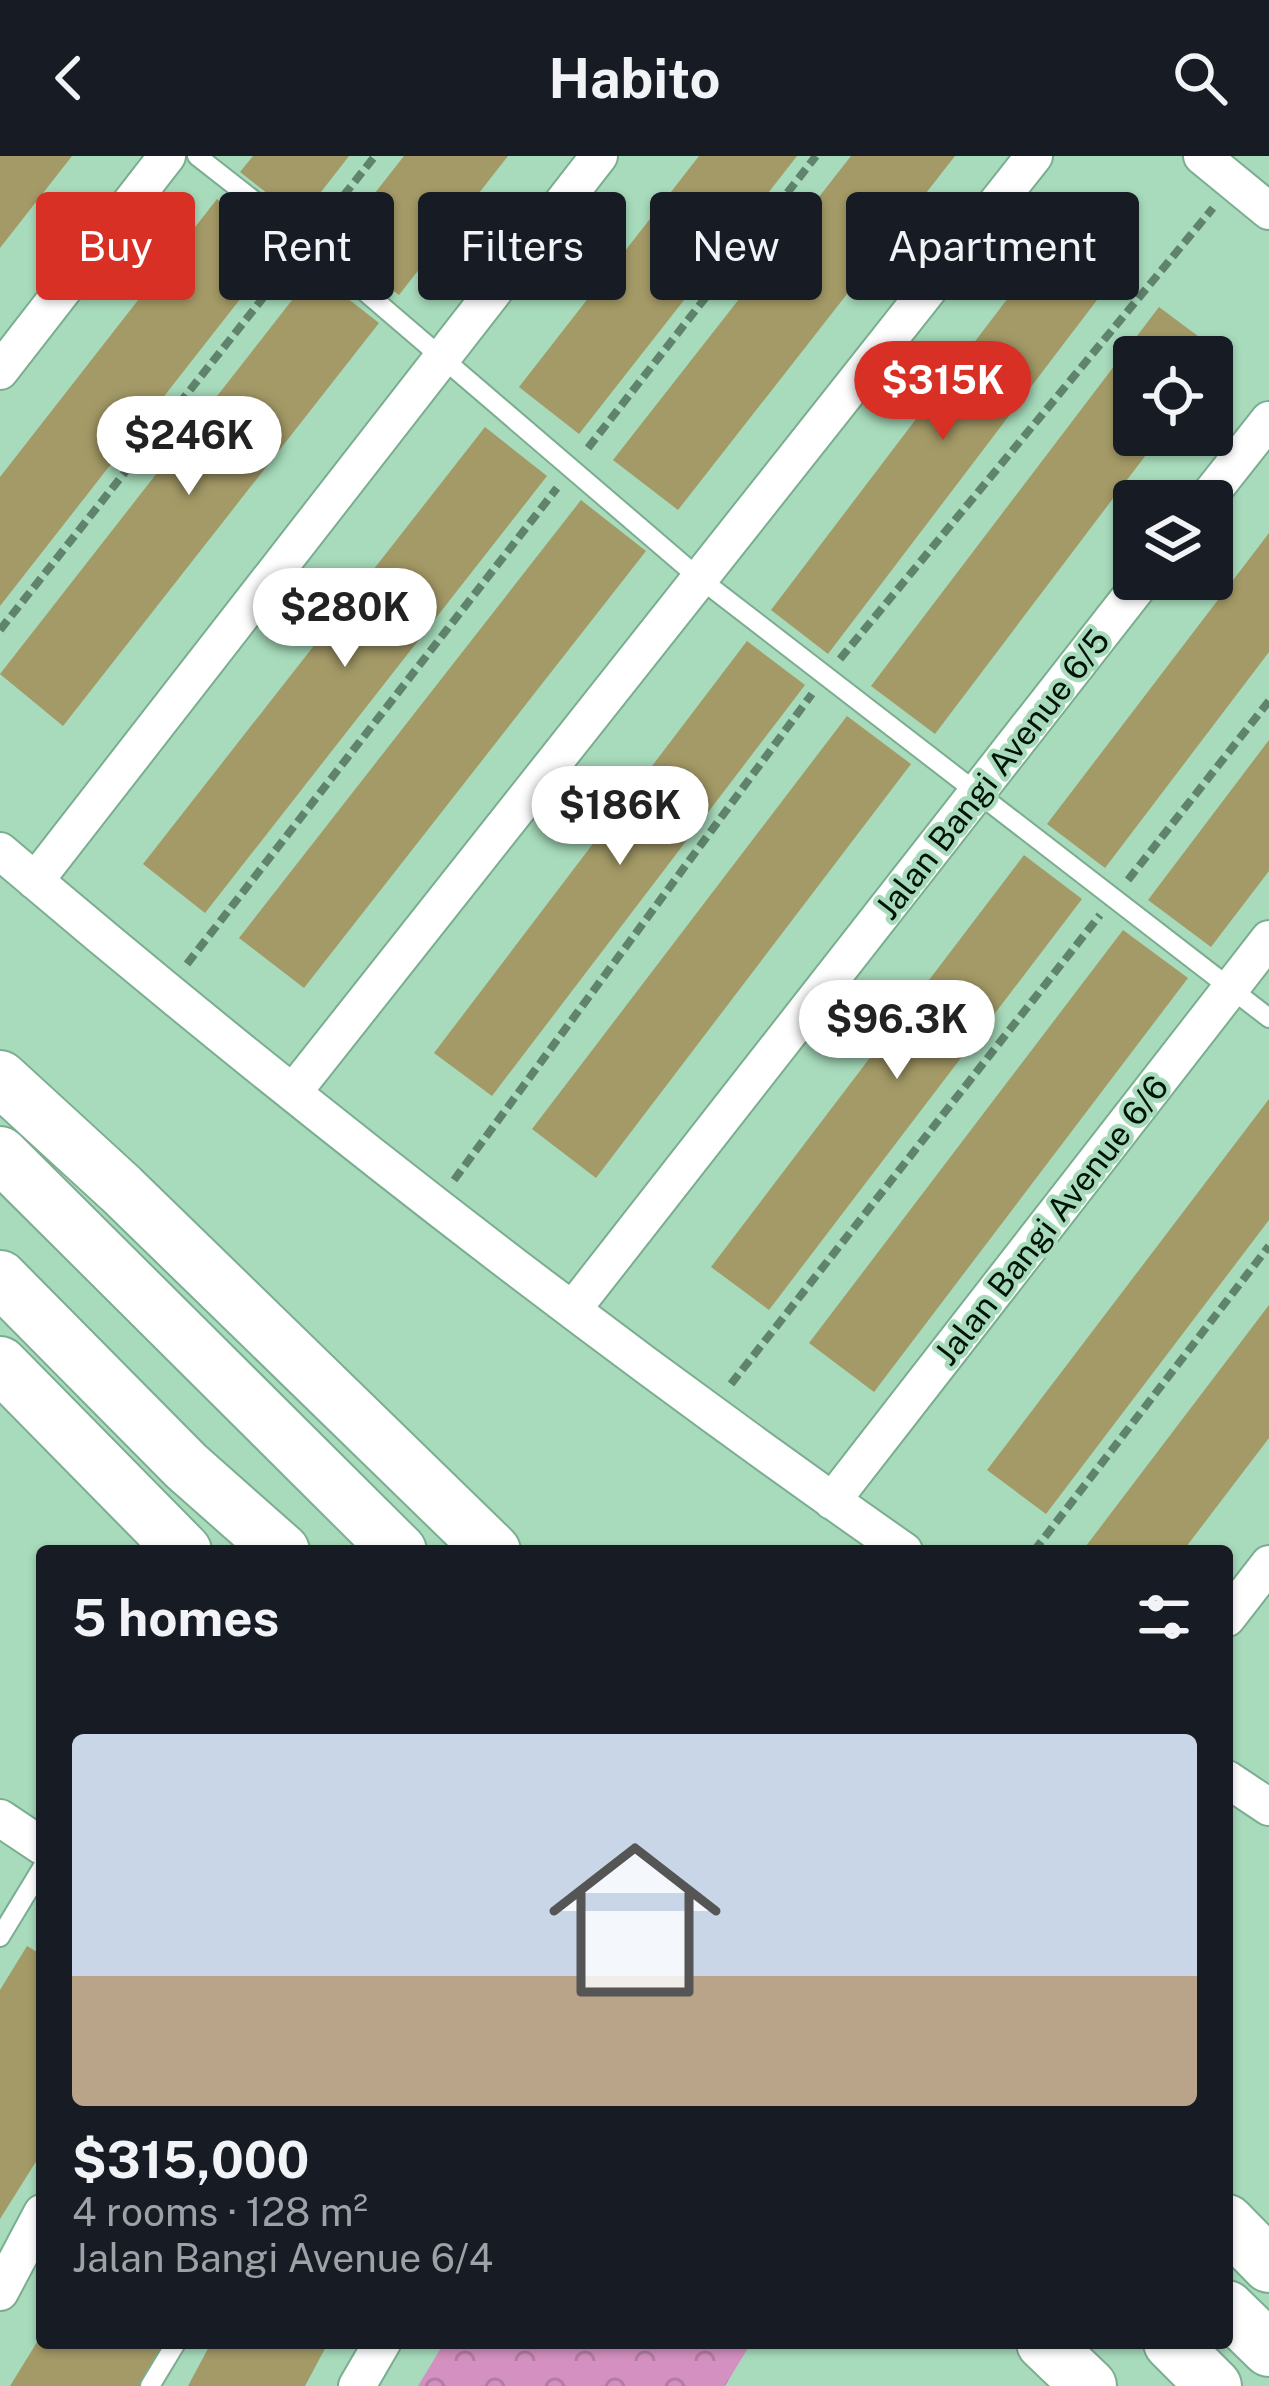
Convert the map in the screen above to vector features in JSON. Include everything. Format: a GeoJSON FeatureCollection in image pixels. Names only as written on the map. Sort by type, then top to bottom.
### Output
{"type":"FeatureCollection","features":[{"type":"Feature","properties":{"kind":"main road"},"geometry":{"type":"LineString","coordinates":[[0,1078],[122,1189],[487,1545]]}},
{"type":"Feature","properties":{"kind":"main road"},"geometry":{"type":"LineString","coordinates":[[0,1154],[393,1545]]}},
{"type":"Feature","properties":{"kind":"main road"},"geometry":{"type":"LineString","coordinates":[[0,1278],[186,1466],[275,1545]]}},
{"type":"Feature","properties":{"kind":"main road"},"geometry":{"type":"LineString","coordinates":[[0,1364],[178,1545]]}},
{"type":"Feature","properties":{"kind":"main road"},"geometry":{"type":"LineString","coordinates":[[1233,2228],[1269,2265]]}},
{"type":"Feature","properties":{"kind":"main road"},"geometry":{"type":"LineString","coordinates":[[1233,2314],[1269,2349]]}},
{"type":"Feature","properties":{"kind":"main road"},"geometry":{"type":"LineString","coordinates":[[1049,2349],[1089,2386]]}},
{"type":"Feature","properties":{"kind":"main road"},"geometry":{"type":"LineString","coordinates":[[1177,2349],[1214,2386]]}},
{"type":"Feature","properties":{"kind":"street"},"geometry":{"type":"LineString","coordinates":[[0,371],[167,156]]}},
{"type":"Feature","properties":{"kind":"street"},"geometry":{"type":"LineString","coordinates":[[35,881],[599,156]]}},
{"type":"Feature","properties":{"kind":"street"},"geometry":{"type":"LineString","coordinates":[[294,1091],[1034,156]]}},
{"type":"Feature","properties":{"kind":"street"},"geometry":{"type":"LineString","coordinates":[[1202,156],[1269,212]]}},
{"type":"Feature","properties":{"kind":"street"},"geometry":{"type":"LineString","coordinates":[[1222,480],[1269,420]]}},
{"type":"Feature","properties":{"kind":"street","name":"Jalan Bangi Avenue 6/5"},"geometry":{"type":"LineString","coordinates":[[573,1309],[1128,600]]}},
{"type":"Feature","properties":{"kind":"street"},"geometry":{"type":"LineString","coordinates":[[0,851],[294,1091],[707,1413],[895,1545]]}},
{"type":"Feature","properties":{"kind":"street","name":"Jalan Bangi Avenue 6/6"},"geometry":{"type":"LineString","coordinates":[[832,1501],[1269,939]]}},
{"type":"Feature","properties":{"kind":"street"},"geometry":{"type":"LineString","coordinates":[[1233,1610],[1269,1564]]}},
{"type":"Feature","properties":{"kind":"street"},"geometry":{"type":"LineString","coordinates":[[1233,1783],[1269,1807]]}},
{"type":"Feature","properties":{"kind":"street"},"geometry":{"type":"LineString","coordinates":[[0,1818],[36,1842]]}},
{"type":"Feature","properties":{"kind":"street"},"geometry":{"type":"LineString","coordinates":[[0,2292],[36,2224]]}},
{"type":"Feature","properties":{"kind":"street"},"geometry":{"type":"LineString","coordinates":[[357,2386],[379,2349]]}},
{"type":"Feature","properties":{"kind":"lane"},"geometry":{"type":"LineString","coordinates":[[197,156],[243,192]]}},
{"type":"Feature","properties":{"kind":"lane"},"geometry":{"type":"LineString","coordinates":[[374,300],[699,578],[1269,1018]]}},
{"type":"Feature","properties":{"kind":"lane"},"geometry":{"type":"LineString","coordinates":[[0,1937],[36,1878]]}},
{"type":"Feature","properties":{"kind":"lane"},"geometry":{"type":"LineString","coordinates":[[150,2386],[172,2349]]}},
{"type":"Feature","properties":{"kind":"path"},"geometry":{"type":"LineString","coordinates":[[347,192],[375,156]]}},
{"type":"Feature","properties":{"kind":"path"},"geometry":{"type":"LineString","coordinates":[[167,989],[816,156]]}},
{"type":"Feature","properties":{"kind":"path"},"geometry":{"type":"LineString","coordinates":[[0,630],[261,300]]}},
{"type":"Feature","properties":{"kind":"path"},"geometry":{"type":"LineString","coordinates":[[707,1413],[1269,701]]}},
{"type":"Feature","properties":{"kind":"path"},"geometry":{"type":"LineString","coordinates":[[1039,1545],[1269,1246]]}},
{"type":"Feature","properties":{"kind":"green space"},"geometry":{"type":"Polygon","coordinates":[[[440,2349],[747,2349],[725,2386],[418,2386],[440,2349]]]}},
{"type":"Feature","properties":{"kind":"building"},"geometry":{"type":"Polygon","coordinates":[[[0,156],[72,156],[44,192],[36,192],[36,202],[0,248],[0,156]]]}},
{"type":"Feature","properties":{"kind":"building"},"geometry":{"type":"Polygon","coordinates":[[[253,156],[349,156],[321,192],[266,192],[240,172],[253,156]]]}},
{"type":"Feature","properties":{"kind":"building"},"geometry":{"type":"Polygon","coordinates":[[[404,156],[508,156],[480,192],[418,192],[418,271],[399,295],[394,291],[394,192],[376,192],[404,156]]]}},
{"type":"Feature","properties":{"kind":"building"},"geometry":{"type":"Polygon","coordinates":[[[699,156],[797,156],[769,192],[671,192],[699,156]]]}},
{"type":"Feature","properties":{"kind":"building"},"geometry":{"type":"Polygon","coordinates":[[[851,156],[955,156],[927,192],[846,192],[846,295],[678,510],[613,460],[738,300],[822,300],[822,193],[851,156]]]}},
{"type":"Feature","properties":{"kind":"building"},"geometry":{"type":"Polygon","coordinates":[[[219,201],[219,300],[239,300],[0,606],[0,477],[138,300],[195,300],[195,227],[219,201]]]}},
{"type":"Feature","properties":{"kind":"building"},"geometry":{"type":"Polygon","coordinates":[[[650,219],[650,300],[684,300],[579,434],[519,387],[587,300],[626,300],[626,250],[650,219]]]}},
{"type":"Feature","properties":{"kind":"building"},"geometry":{"type":"Polygon","coordinates":[[[292,300],[350,300],[379,323],[63,726],[0,674],[292,300]]]}},
{"type":"Feature","properties":{"kind":"building"},"geometry":{"type":"Polygon","coordinates":[[[1006,300],[1097,300],[828,654],[771,610],[1006,300]]]}},
{"type":"Feature","properties":{"kind":"building"},"geometry":{"type":"Polygon","coordinates":[[[1159,307],[1198,336],[1137,336],[1159,307]]]}},
{"type":"Feature","properties":{"kind":"building"},"geometry":{"type":"Polygon","coordinates":[[[1113,368],[1113,456],[1145,456],[1127,480],[1113,480],[1113,499],[935,734],[871,686],[1113,368]]]}},
{"type":"Feature","properties":{"kind":"building"},"geometry":{"type":"Polygon","coordinates":[[[485,427],[547,476],[205,913],[143,864],[485,427]]]}},
{"type":"Feature","properties":{"kind":"building"},"geometry":{"type":"Polygon","coordinates":[[[581,500],[646,551],[304,988],[239,938],[581,500]]]}},
{"type":"Feature","properties":{"kind":"building"},"geometry":{"type":"Polygon","coordinates":[[[1269,533],[1269,652],[1105,868],[1047,824],[1218,600],[1233,600],[1233,580],[1269,533]]]}},
{"type":"Feature","properties":{"kind":"building"},"geometry":{"type":"Polygon","coordinates":[[[747,641],[805,685],[492,1096],[434,1053],[747,641]]]}},
{"type":"Feature","properties":{"kind":"building"},"geometry":{"type":"Polygon","coordinates":[[[847,716],[911,764],[596,1178],[532,1129],[847,716]]]}},
{"type":"Feature","properties":{"kind":"building"},"geometry":{"type":"Polygon","coordinates":[[[1269,740],[1269,871],[1211,947],[1148,900],[1269,740]]]}},
{"type":"Feature","properties":{"kind":"building"},"geometry":{"type":"Polygon","coordinates":[[[1024,855],[1082,899],[769,1310],[711,1267],[1024,855]]]}},
{"type":"Feature","properties":{"kind":"building"},"geometry":{"type":"Polygon","coordinates":[[[1123,930],[1188,978],[874,1392],[809,1343],[1123,930]]]}},
{"type":"Feature","properties":{"kind":"building"},"geometry":{"type":"Polygon","coordinates":[[[1269,1099],[1269,1220],[1046,1514],[987,1470],[1269,1099]]]}},
{"type":"Feature","properties":{"kind":"building"},"geometry":{"type":"Polygon","coordinates":[[[1269,1305],[1269,1438],[1188,1545],[1087,1545],[1269,1305]]]}},
{"type":"Feature","properties":{"kind":"building"},"geometry":{"type":"Polygon","coordinates":[[[27,1946],[36,1951],[36,2162],[0,2219],[0,1990],[27,1946]]]}},
{"type":"Feature","properties":{"kind":"building"},"geometry":{"type":"Polygon","coordinates":[[[36,2344],[36,2349],[161,2349],[139,2386],[10,2386],[36,2344]]]}},
{"type":"Feature","properties":{"kind":"building"},"geometry":{"type":"Polygon","coordinates":[[[208,2349],[325,2349],[305,2386],[188,2386],[208,2349]]]}}]}
